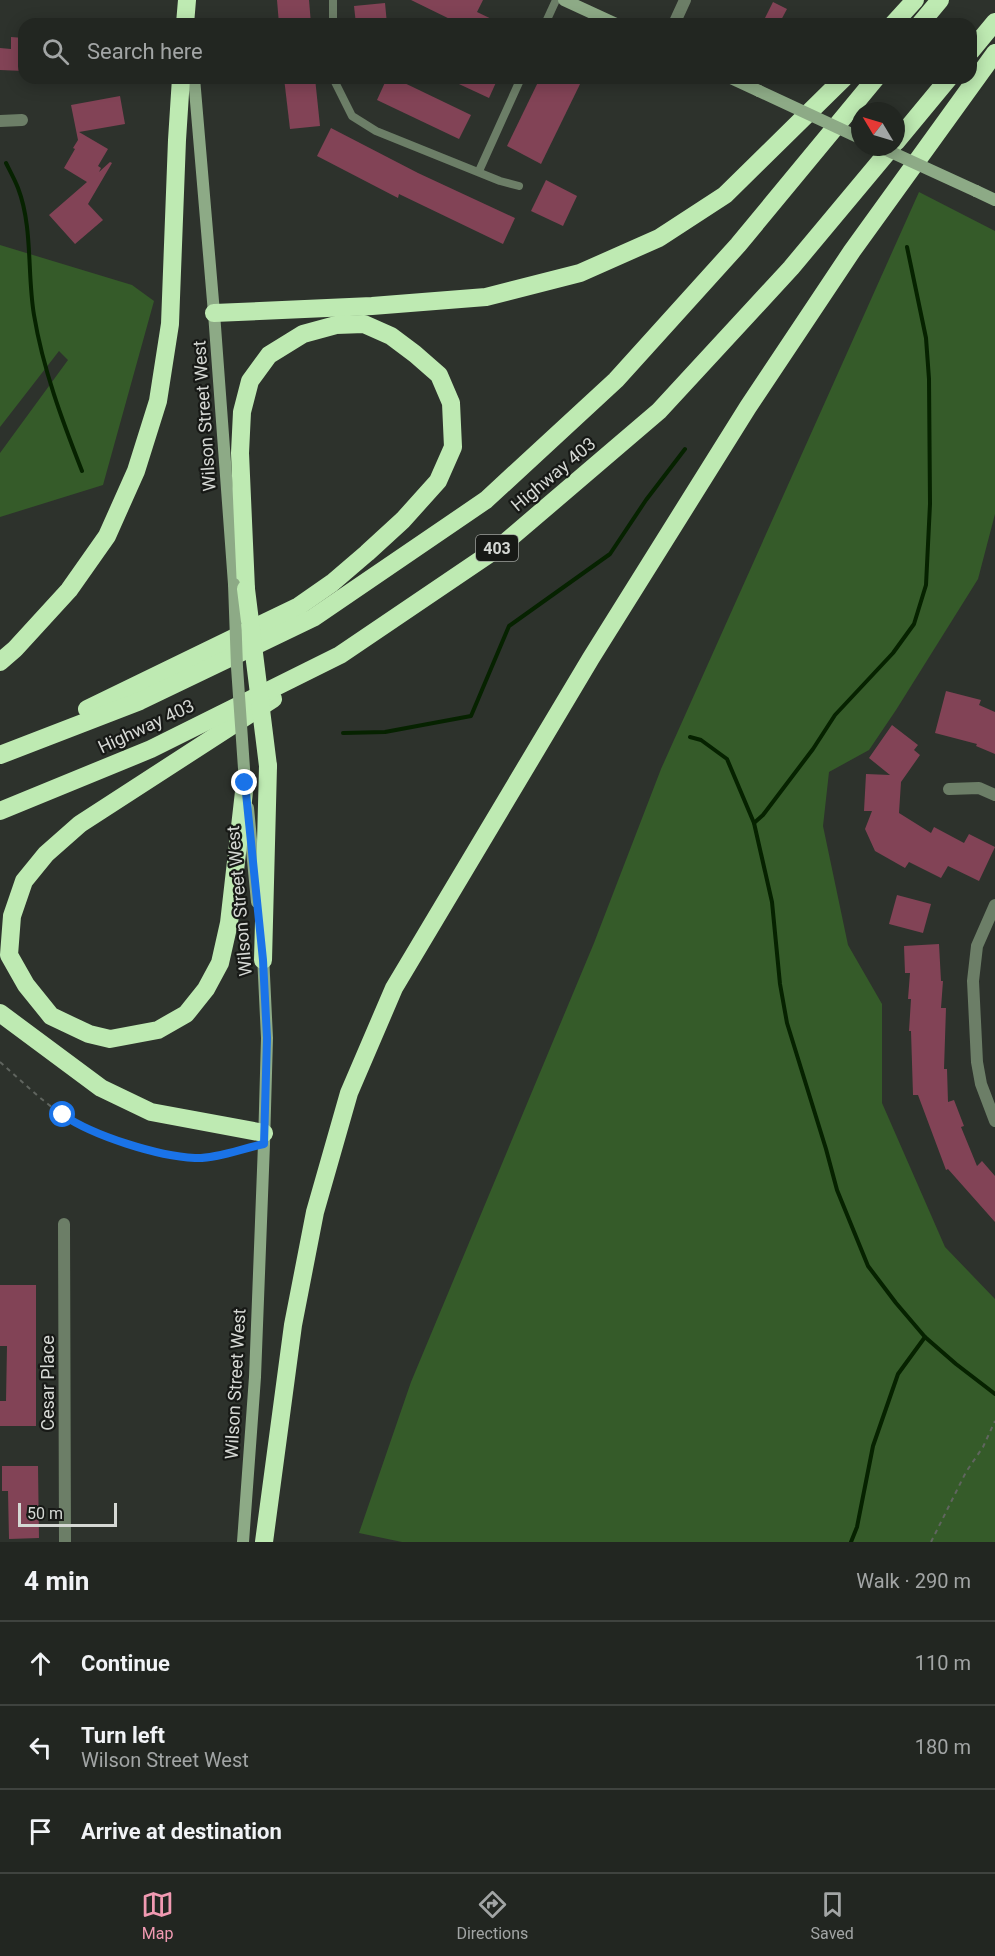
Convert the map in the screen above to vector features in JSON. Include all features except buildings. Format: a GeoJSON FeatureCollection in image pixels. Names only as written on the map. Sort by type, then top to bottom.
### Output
{"type":"FeatureCollection","features":[{"type":"Feature","properties":{"kind":"highway"},"geometry":{"type":"LineString","coordinates":[[186,18],[188,0]]}},
{"type":"Feature","properties":{"kind":"highway"},"geometry":{"type":"LineString","coordinates":[[898,18],[915,0]]}},
{"type":"Feature","properties":{"kind":"highway"},"geometry":{"type":"LineString","coordinates":[[925,18],[940,0]]}},
{"type":"Feature","properties":{"kind":"highway"},"geometry":{"type":"LineString","coordinates":[[977,44],[995,22]]}},
{"type":"Feature","properties":{"kind":"highway"},"geometry":{"type":"LineString","coordinates":[[977,78],[995,53]]}},
{"type":"Feature","properties":{"kind":"highway"},"geometry":{"type":"LineString","coordinates":[[0,662],[15,649],[69,590],[107,536],[136,471],[158,401],[170,324],[181,84]]}},
{"type":"Feature","properties":{"kind":"highway"},"geometry":{"type":"LineString","coordinates":[[214,313],[372,306],[486,297],[580,273],[659,238],[725,195],[838,84]]}},
{"type":"Feature","properties":{"kind":"highway","name":"Highway 403"},"geometry":{"type":"LineString","coordinates":[[0,755],[140,701],[313,618],[486,500],[616,380],[738,245],[871,84]]}},
{"type":"Feature","properties":{"kind":"highway"},"geometry":{"type":"LineString","coordinates":[[905,131],[944,84]]}},
{"type":"Feature","properties":{"kind":"highway"},"geometry":{"type":"LineString","coordinates":[[264,1542],[293,1325],[315,1212],[349,1093],[394,988],[591,658],[748,407],[852,251],[973,84]]}},
{"type":"Feature","properties":{"kind":"highway","name":"Highway 403"},"geometry":{"type":"LineString","coordinates":[[0,811],[151,749],[340,655],[501,546],[659,411],[791,268],[884,156]]}},
{"type":"Feature","properties":{"kind":"highway"},"geometry":{"type":"LineString","coordinates":[[0,749],[122,693],[299,606],[332,583],[403,520],[438,481],[453,447],[451,404],[439,375],[415,354],[391,336],[364,324],[336,325],[303,334],[269,355],[250,381],[242,412],[240,587],[268,766],[263,960]]}},
{"type":"Feature","properties":{"kind":"highway"},"geometry":{"type":"LineString","coordinates":[[245,783],[229,923],[220,963],[206,989],[186,1014],[158,1030],[110,1039],[89,1035],[51,1016],[26,985],[9,955],[12,916],[24,881],[46,854],[80,824],[340,655]]}},
{"type":"Feature","properties":{"kind":"highway"},"geometry":{"type":"LineString","coordinates":[[0,1012],[101,1088],[151,1112],[264,1138]]}},
{"type":"Feature","properties":{"kind":"main road"},"geometry":{"type":"LineString","coordinates":[[188,0],[190,18]]}},
{"type":"Feature","properties":{"kind":"main road"},"geometry":{"type":"LineString","coordinates":[[564,0],[603,18]]}},
{"type":"Feature","properties":{"kind":"main road","name":"Wilson Street West"},"geometry":{"type":"LineString","coordinates":[[195,84],[240,587],[237,667],[245,783],[263,960],[267,1038],[255,1377],[243,1542]]}},
{"type":"Feature","properties":{"kind":"main road"},"geometry":{"type":"LineString","coordinates":[[744,84],[851,134]]}},
{"type":"Feature","properties":{"kind":"main road"},"geometry":{"type":"LineString","coordinates":[[900,156],[995,200]]}},
{"type":"Feature","properties":{"kind":"street"},"geometry":{"type":"LineString","coordinates":[[677,18],[685,0]]}},
{"type":"Feature","properties":{"kind":"street"},"geometry":{"type":"LineString","coordinates":[[0,121],[22,120]]}},
{"type":"Feature","properties":{"kind":"street"},"geometry":{"type":"LineString","coordinates":[[949,789],[979,788],[995,795]]}},
{"type":"Feature","properties":{"kind":"street"},"geometry":{"type":"LineString","coordinates":[[995,905],[977,946],[973,981],[977,1062],[981,1084],[995,1120]]}},
{"type":"Feature","properties":{"kind":"street","name":"Cesar Place"},"geometry":{"type":"LineString","coordinates":[[64,1224],[65,1542]]}},
{"type":"Feature","properties":{"kind":"lane"},"geometry":{"type":"LineString","coordinates":[[333,0],[333,18]]}},
{"type":"Feature","properties":{"kind":"lane"},"geometry":{"type":"LineString","coordinates":[[548,18],[556,0]]}},
{"type":"Feature","properties":{"kind":"lane"},"geometry":{"type":"LineString","coordinates":[[336,84],[352,116],[376,130],[479,171],[500,182],[519,186]]}},
{"type":"Feature","properties":{"kind":"lane"},"geometry":{"type":"LineString","coordinates":[[479,171],[518,84]]}},
{"type":"Feature","properties":{"kind":"path"},"geometry":{"type":"LineString","coordinates":[[0,1062],[55,1110],[70,1120],[108,1136],[146,1148],[196,1158],[214,1156],[264,1138]]}},
{"type":"Feature","properties":{"kind":"path"},"geometry":{"type":"LineString","coordinates":[[931,1542],[995,1421]]}},
{"type":"Feature","properties":{"kind":"green space"},"geometry":{"type":"Polygon","coordinates":[[[919,192],[995,231],[995,514],[978,579],[896,710],[869,750],[829,772],[823,826],[848,945],[882,1004],[882,1103],[945,1247],[995,1299],[995,1542],[402,1542],[359,1533],[411,1382],[594,943],[661,769],[919,192]]]}},
{"type":"Feature","properties":{"kind":"green space"},"geometry":{"type":"Polygon","coordinates":[[[0,245],[132,285],[154,301],[103,485],[0,517],[0,453],[68,360],[59,351],[0,427],[0,245]]]}},
{"type":"Feature","properties":{"kind":"waterway"},"geometry":{"type":"LineString","coordinates":[[6,163],[23,203],[28,235],[32,299],[42,355],[60,413],[82,471]]}},
{"type":"Feature","properties":{"kind":"waterway"},"geometry":{"type":"LineString","coordinates":[[754,823],[763,815],[813,749],[835,715],[893,653],[914,624],[926,585],[930,504],[929,379],[926,338],[907,247]]}},
{"type":"Feature","properties":{"kind":"waterway"},"geometry":{"type":"LineString","coordinates":[[343,733],[385,732],[471,716],[509,626],[610,554],[646,500],[685,449]]}},
{"type":"Feature","properties":{"kind":"waterway"},"geometry":{"type":"LineString","coordinates":[[690,737],[701,740],[727,759],[754,823],[772,902],[780,984],[787,1023],[837,1190],[868,1266],[925,1337],[995,1394]]}},
{"type":"Feature","properties":{"kind":"waterway"},"geometry":{"type":"LineString","coordinates":[[851,1542],[857,1527],[873,1446],[898,1374],[925,1337]]}},
{"type":"Feature","properties":{"kind":"route"},"geometry":{"type":"LineString","coordinates":[[63,1115],[119,1140],[196,1158],[264,1144],[267,1038],[263,960],[245,783]]}}]}
